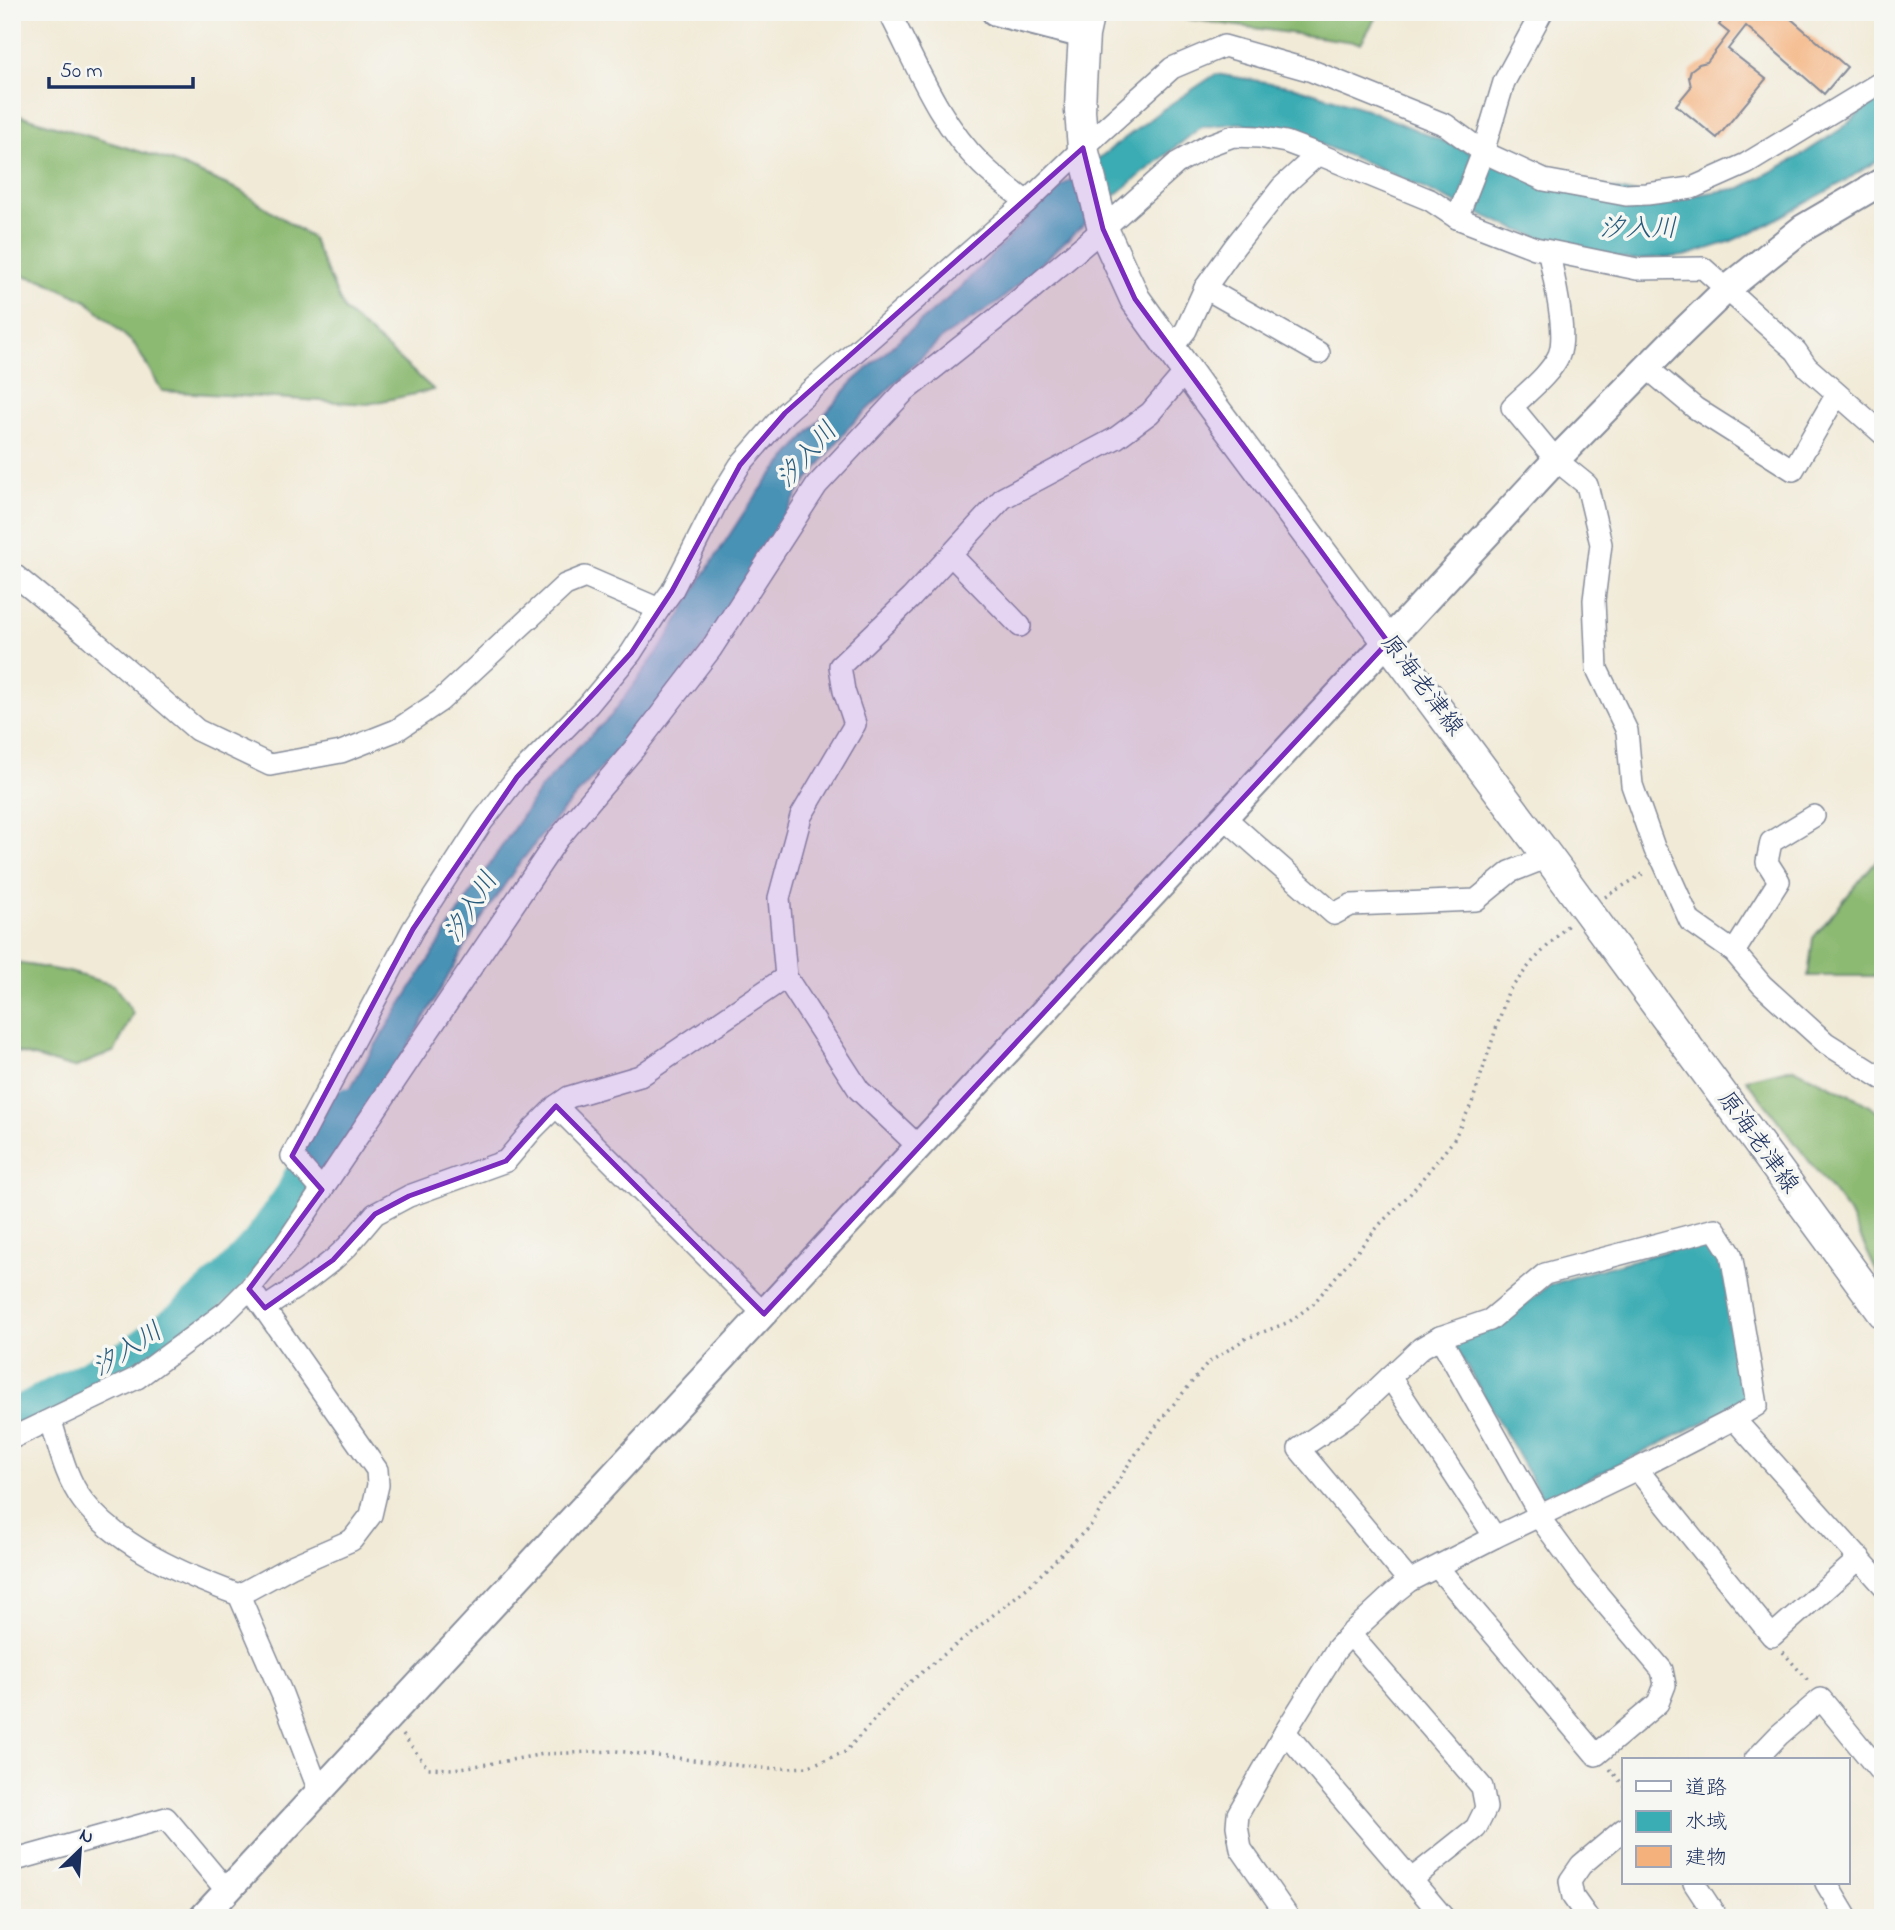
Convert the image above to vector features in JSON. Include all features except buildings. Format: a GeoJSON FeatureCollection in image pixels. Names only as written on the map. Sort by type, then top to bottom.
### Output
{"type":"FeatureCollection","features":[{"type":"Feature","properties":{"kind":"main road","name":"原海老津線"},"geometry":{"type":"LineString","coordinates":[[1086,24],[1080,111],[1083,148],[1102,225],[1135,299],[1883,1313]]}},
{"type":"Feature","properties":{"kind":"street"},"geometry":{"type":"LineString","coordinates":[[889,12],[934,102],[957,136],[980,164],[1027,202]]}},
{"type":"Feature","properties":{"kind":"street"},"geometry":{"type":"LineString","coordinates":[[995,12],[1086,24]]}},
{"type":"Feature","properties":{"kind":"street"},"geometry":{"type":"LineString","coordinates":[[1457,218],[1482,154],[1504,82],[1542,12]]}},
{"type":"Feature","properties":{"kind":"street"},"geometry":{"type":"LineString","coordinates":[[322,1190],[292,1156],[413,929],[482,822],[517,777],[588,705],[631,653],[672,592],[717,502],[740,465],[785,413],[1027,202],[1172,68],[1224,46],[1312,71],[1446,125],[1482,154],[1544,180],[1626,195],[1692,188],[1746,164],[1883,81]]}},
{"type":"Feature","properties":{"kind":"street"},"geometry":{"type":"LineString","coordinates":[[12,1438],[137,1378],[226,1311],[249,1289],[284,1246],[556,840],[634,749],[711,649],[817,485],[905,391],[1002,315],[1102,225],[1177,163],[1209,145],[1233,136],[1286,142],[1430,200],[1457,218],[1549,253],[1637,269],[1703,268],[1797,351],[1807,367],[1883,434]]}},
{"type":"Feature","properties":{"kind":"street"},"geometry":{"type":"LineString","coordinates":[[919,1147],[859,1090],[786,977],[779,898],[801,816],[855,724],[844,691],[840,666],[911,598],[1003,498],[1116,438],[1150,413],[1178,360],[1186,330],[1205,288],[1282,187],[1318,154]]}},
{"type":"Feature","properties":{"kind":"street"},"geometry":{"type":"LineString","coordinates":[[202,1918],[1556,460],[1727,289],[1803,228],[1883,181]]}},
{"type":"Feature","properties":{"kind":"street"},"geometry":{"type":"LineString","coordinates":[[1549,253],[1564,337],[1559,355],[1550,369],[1512,407],[1556,460],[1587,485],[1601,544],[1594,600],[1597,669],[1627,731],[1632,785],[1655,850],[1663,861],[1690,921],[1734,952],[1762,985],[1826,1043],[1883,1079]]}},
{"type":"Feature","properties":{"kind":"street"},"geometry":{"type":"LineString","coordinates":[[1205,288],[1318,354]]}},
{"type":"Feature","properties":{"kind":"street"},"geometry":{"type":"LineString","coordinates":[[1646,368],[1695,408],[1793,470],[1837,394]]}},
{"type":"Feature","properties":{"kind":"street"},"geometry":{"type":"LineString","coordinates":[[951,555],[1020,626]]}},
{"type":"Feature","properties":{"kind":"street"},"geometry":{"type":"LineString","coordinates":[[12,573],[197,730],[270,765],[341,752],[397,730],[439,701],[565,585],[585,577],[659,609]]}},
{"type":"Feature","properties":{"kind":"street"},"geometry":{"type":"LineString","coordinates":[[1734,952],[1779,881],[1767,862],[1771,842],[1814,816]]}},
{"type":"Feature","properties":{"kind":"street"},"geometry":{"type":"LineString","coordinates":[[1224,817],[1334,914],[1351,905],[1476,900],[1510,872],[1548,857]]}},
{"type":"Feature","properties":{"kind":"street"},"geometry":{"type":"LineString","coordinates":[[265,1308],[333,1260],[375,1214],[409,1196],[506,1161],[556,1106],[569,1097],[640,1076],[786,977]]}},
{"type":"Feature","properties":{"kind":"street"},"geometry":{"type":"LineString","coordinates":[[556,1106],[764,1314]]}},
{"type":"Feature","properties":{"kind":"street"},"geometry":{"type":"LineString","coordinates":[[1289,1918],[1241,1849],[1238,1814],[1336,1650],[1350,1634],[1409,1581],[1637,1469],[1756,1405],[1731,1254],[1715,1229],[1545,1274],[1490,1320],[1440,1337],[1421,1348],[1353,1412],[1299,1449],[1409,1581]]}},
{"type":"Feature","properties":{"kind":"street"},"geometry":{"type":"LineString","coordinates":[[239,1595],[292,1566],[352,1540],[371,1515],[378,1485],[377,1470],[249,1289]]}},
{"type":"Feature","properties":{"kind":"street"},"geometry":{"type":"LineString","coordinates":[[1438,1567],[1596,1755],[1658,1703],[1665,1685],[1662,1670],[1584,1578],[1539,1517],[1440,1337]]}},
{"type":"Feature","properties":{"kind":"street"},"geometry":{"type":"LineString","coordinates":[[1390,1377],[1495,1537]]}},
{"type":"Feature","properties":{"kind":"street"},"geometry":{"type":"LineString","coordinates":[[1734,1419],[1883,1585]]}},
{"type":"Feature","properties":{"kind":"street"},"geometry":{"type":"LineString","coordinates":[[51,1421],[65,1466],[82,1500],[104,1522],[133,1544],[176,1570],[239,1595],[282,1694],[319,1791]]}},
{"type":"Feature","properties":{"kind":"street"},"geometry":{"type":"LineString","coordinates":[[1637,1469],[1772,1636],[1860,1559]]}},
{"type":"Feature","properties":{"kind":"street"},"geometry":{"type":"LineString","coordinates":[[1350,1634],[1482,1787],[1486,1808],[1476,1828],[1412,1879]]}},
{"type":"Feature","properties":{"kind":"street"},"geometry":{"type":"LineString","coordinates":[[1757,1758],[1821,1699],[1883,1775]]}},
{"type":"Feature","properties":{"kind":"street"},"geometry":{"type":"LineString","coordinates":[[1285,1732],[1444,1918]]}},
{"type":"Feature","properties":{"kind":"street"},"geometry":{"type":"LineString","coordinates":[[12,1861],[166,1818],[227,1891]]}},
{"type":"Feature","properties":{"kind":"street"},"geometry":{"type":"LineString","coordinates":[[1588,1918],[1573,1897],[1570,1881],[1581,1865],[1622,1831]]}},
{"type":"Feature","properties":{"kind":"street"},"geometry":{"type":"LineString","coordinates":[[1695,1884],[1717,1918]]}},
{"type":"Feature","properties":{"kind":"street"},"geometry":{"type":"LineString","coordinates":[[1827,1884],[1847,1918]]}},
{"type":"Feature","properties":{"kind":"path"},"geometry":{"type":"LineString","coordinates":[[390,1717],[428,1768],[453,1769],[544,1754],[616,1751],[770,1769],[807,1767],[845,1752],[905,1686],[1028,1587],[1091,1525],[1130,1462],[1208,1363],[1245,1339],[1289,1322],[1313,1304],[1381,1223],[1410,1194],[1452,1141],[1472,1103],[1508,992],[1555,937],[1586,909],[1663,861]]}},
{"type":"Feature","properties":{"kind":"path"},"geometry":{"type":"LineString","coordinates":[[1772,1636],[1821,1699]]}},
{"type":"Feature","properties":{"kind":"highlighted area"},"geometry":{"type":"Polygon","coordinates":[[[1083,148],[1103,229],[1135,299],[1388,642],[764,1314],[556,1106],[506,1161],[409,1196],[375,1214],[333,1260],[265,1308],[249,1289],[322,1190],[292,1156],[413,929],[517,777],[631,653],[672,591],[740,465],[785,413],[1083,148]]]}},
{"type":"Feature","properties":{"kind":"green space"},"geometry":{"type":"Polygon","coordinates":[[[1159,12],[1379,12],[1361,43],[1160,15],[1159,12]]]}},
{"type":"Feature","properties":{"kind":"green space"},"geometry":{"type":"Polygon","coordinates":[[[12,113],[171,161],[239,190],[312,238],[344,310],[434,390],[368,404],[162,391],[135,345],[87,301],[42,280],[12,273],[12,113]]]}},
{"type":"Feature","properties":{"kind":"green space"},"geometry":{"type":"Polygon","coordinates":[[[1883,852],[1883,976],[1808,976],[1813,938],[1883,852]]]}},
{"type":"Feature","properties":{"kind":"green space"},"geometry":{"type":"Polygon","coordinates":[[[12,962],[69,972],[114,985],[133,1013],[115,1051],[74,1068],[12,1051],[12,962]]]}},
{"type":"Feature","properties":{"kind":"green space"},"geometry":{"type":"Polygon","coordinates":[[[1793,1068],[1856,1098],[1883,1115],[1883,1285],[1849,1213],[1746,1079],[1793,1068]]]}},
{"type":"Feature","properties":{"kind":"water","name":"汐入川"},"geometry":{"type":"Polygon","coordinates":[[[1216,74],[1295,87],[1366,109],[1486,159],[1661,200],[1741,188],[1797,158],[1841,129],[1883,94],[1883,157],[1840,184],[1729,242],[1685,256],[1632,260],[1570,247],[1518,230],[1377,167],[1290,132],[1240,123],[1201,127],[1118,193],[999,302],[942,338],[849,427],[798,493],[716,630],[659,704],[548,827],[516,868],[478,924],[410,1043],[323,1180],[311,1169],[335,1115],[474,888],[540,789],[610,717],[665,642],[703,576],[771,476],[852,383],[959,289],[1049,196],[1162,110],[1216,74]]]}},
{"type":"Feature","properties":{"kind":"water"},"geometry":{"type":"Polygon","coordinates":[[[1712,1239],[1723,1255],[1745,1402],[1544,1501],[1454,1344],[1495,1327],[1548,1286],[1582,1274],[1712,1239]]]}},
{"type":"Feature","properties":{"kind":"waterway","name":"汐入川"},"geometry":{"type":"LineString","coordinates":[[12,1417],[131,1355],[182,1318],[226,1279],[259,1243],[348,1105]]}}]}
